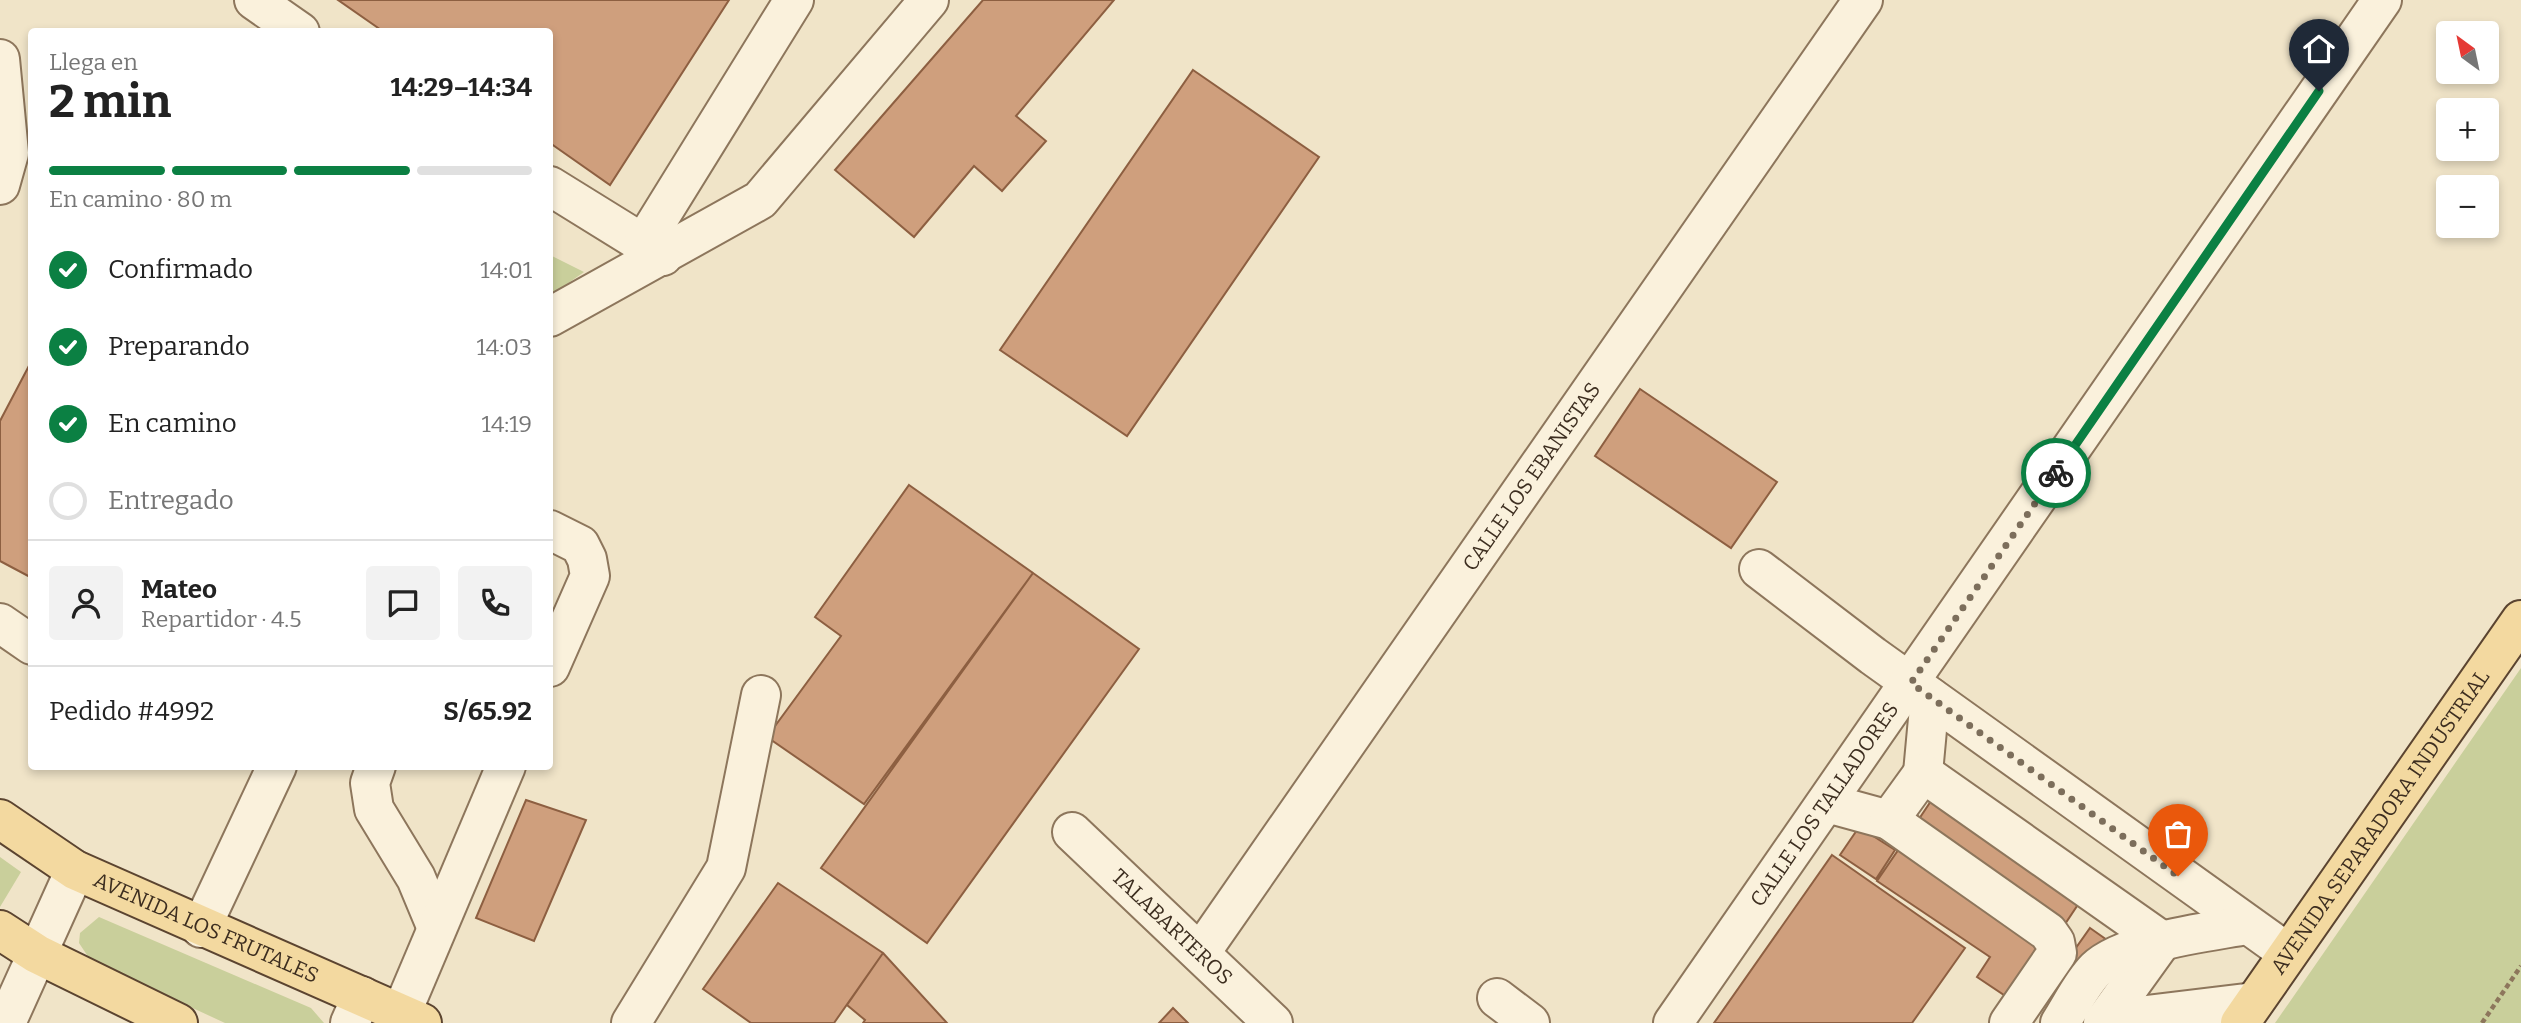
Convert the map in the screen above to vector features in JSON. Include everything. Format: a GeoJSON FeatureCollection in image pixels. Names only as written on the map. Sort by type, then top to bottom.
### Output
{"type":"FeatureCollection","features":[{"type":"Feature","properties":{"kind":"main road","name":"AVENIDA SEPARADORA INDUSTRIAL"},"geometry":{"type":"LineString","coordinates":[[2247,1012],[2521,620]]}},
{"type":"Feature","properties":{"kind":"main road","name":"AVENIDA LOS FRUTALES"},"geometry":{"type":"LineString","coordinates":[[0,819],[75,870],[201,928],[356,1009],[411,1018]]}},
{"type":"Feature","properties":{"kind":"main road"},"geometry":{"type":"LineString","coordinates":[[0,930],[37,954],[178,1023]]}},
{"type":"Feature","properties":{"kind":"street"},"geometry":{"type":"LineString","coordinates":[[254,0],[294,28]]}},
{"type":"Feature","properties":{"kind":"street"},"geometry":{"type":"LineString","coordinates":[[653,250],[794,0]]}},
{"type":"Feature","properties":{"kind":"street"},"geometry":{"type":"LineString","coordinates":[[553,315],[653,250],[760,200],[929,0]]}},
{"type":"Feature","properties":{"kind":"street","name":"CALLE LOS EBANISTAS"},"geometry":{"type":"LineString","coordinates":[[1201,952],[1863,0]]}},
{"type":"Feature","properties":{"kind":"street","name":"CALLE LOS TALLADORES"},"geometry":{"type":"LineString","coordinates":[[1673,1023],[1827,803],[1920,690],[2382,0]]}},
{"type":"Feature","properties":{"kind":"street"},"geometry":{"type":"LineString","coordinates":[[0,59],[9,153],[0,185]]}},
{"type":"Feature","properties":{"kind":"street"},"geometry":{"type":"LineString","coordinates":[[553,188],[653,250]]}},
{"type":"Feature","properties":{"kind":"street"},"geometry":{"type":"LineString","coordinates":[[553,532],[580,545],[587,559],[590,576],[553,660]]}},
{"type":"Feature","properties":{"kind":"street"},"geometry":{"type":"LineString","coordinates":[[1759,569],[1920,690],[2288,953]]}},
{"type":"Feature","properties":{"kind":"street"},"geometry":{"type":"LineString","coordinates":[[0,623],[28,642]]}},
{"type":"Feature","properties":{"kind":"street"},"geometry":{"type":"LineString","coordinates":[[1889,820],[1923,773],[1920,690]]}},
{"type":"Feature","properties":{"kind":"street"},"geometry":{"type":"LineString","coordinates":[[631,1023],[726,868],[761,695]]}},
{"type":"Feature","properties":{"kind":"street"},"geometry":{"type":"LineString","coordinates":[[201,928],[275,770]]}},
{"type":"Feature","properties":{"kind":"street"},"geometry":{"type":"LineString","coordinates":[[375,770],[370,783],[374,809],[415,878],[436,926]]}},
{"type":"Feature","properties":{"kind":"street"},"geometry":{"type":"LineString","coordinates":[[411,1018],[436,926],[504,770]]}},
{"type":"Feature","properties":{"kind":"street"},"geometry":{"type":"LineString","coordinates":[[1923,773],[2162,941]]}},
{"type":"Feature","properties":{"kind":"street"},"geometry":{"type":"LineString","coordinates":[[1827,803],[1889,820],[2048,932],[2055,942],[2057,953],[2009,1023]]}},
{"type":"Feature","properties":{"kind":"street","name":"TALABARTEROS"},"geometry":{"type":"LineString","coordinates":[[1072,832],[1273,1023]]}},
{"type":"Feature","properties":{"kind":"street"},"geometry":{"type":"LineString","coordinates":[[6,1023],[75,870]]}},
{"type":"Feature","properties":{"kind":"street"},"geometry":{"type":"LineString","coordinates":[[2060,1023],[2095,970],[2115,958],[2162,941],[2246,925]]}},
{"type":"Feature","properties":{"kind":"street"},"geometry":{"type":"LineString","coordinates":[[2104,1021],[2162,941]]}},
{"type":"Feature","properties":{"kind":"street"},"geometry":{"type":"LineString","coordinates":[[1497,998],[1530,1023]]}},
{"type":"Feature","properties":{"kind":"street"},"geometry":{"type":"LineString","coordinates":[[2104,1021],[2247,1012]]}},
{"type":"Feature","properties":{"kind":"path"},"geometry":{"type":"LineString","coordinates":[[2482,1023],[2521,966]]}},
{"type":"Feature","properties":{"kind":"green space"},"geometry":{"type":"Polygon","coordinates":[[[553,256],[584,272],[553,294],[553,256]]]}},
{"type":"Feature","properties":{"kind":"green space"},"geometry":{"type":"Polygon","coordinates":[[[2521,668],[2521,1023],[2275,1023],[2521,668]]]}},
{"type":"Feature","properties":{"kind":"green space"},"geometry":{"type":"Polygon","coordinates":[[[0,857],[21,872],[0,907],[0,857]]]}},
{"type":"Feature","properties":{"kind":"green space"},"geometry":{"type":"Polygon","coordinates":[[[99,917],[311,1008],[324,1023],[225,1023],[91,961],[79,943],[80,933],[99,917]]]}},
{"type":"Feature","properties":{"kind":"building"},"geometry":{"type":"Polygon","coordinates":[[[338,0],[729,0],[610,185],[553,145],[553,28],[378,28],[338,0]]]}},
{"type":"Feature","properties":{"kind":"building"},"geometry":{"type":"Polygon","coordinates":[[[983,0],[1114,0],[1016,116],[1046,141],[1002,191],[974,166],[914,237],[835,170],[983,0]]]}},
{"type":"Feature","properties":{"kind":"building"},"geometry":{"type":"Polygon","coordinates":[[[1193,70],[1319,157],[1127,436],[1000,350],[1193,70]]]}},
{"type":"Feature","properties":{"kind":"building"},"geometry":{"type":"Polygon","coordinates":[[[28,368],[28,576],[0,561],[0,421],[28,368]]]}},
{"type":"Feature","properties":{"kind":"building"},"geometry":{"type":"Polygon","coordinates":[[[1640,389],[1777,482],[1731,548],[1595,456],[1640,389]]]}},
{"type":"Feature","properties":{"kind":"building"},"geometry":{"type":"Polygon","coordinates":[[[909,485],[1033,573],[864,804],[767,737],[841,636],[815,617],[909,485]]]}},
{"type":"Feature","properties":{"kind":"building"},"geometry":{"type":"Polygon","coordinates":[[[1033,573],[1139,649],[927,943],[821,868],[1033,573]]]}},
{"type":"Feature","properties":{"kind":"building"},"geometry":{"type":"Polygon","coordinates":[[[1943,783],[2093,882],[2063,927],[1913,828],[1943,783]]]}},
{"type":"Feature","properties":{"kind":"building"},"geometry":{"type":"Polygon","coordinates":[[[526,800],[586,820],[534,941],[476,918],[526,800]]]}},
{"type":"Feature","properties":{"kind":"building"},"geometry":{"type":"Polygon","coordinates":[[[1859,827],[1895,850],[1876,879],[1840,855],[1859,827]]]}},
{"type":"Feature","properties":{"kind":"building"},"geometry":{"type":"Polygon","coordinates":[[[1903,843],[2049,941],[2010,999],[1977,977],[1990,957],[1877,881],[1903,843]]]}},
{"type":"Feature","properties":{"kind":"building"},"geometry":{"type":"Polygon","coordinates":[[[1832,855],[1965,948],[1912,1023],[1714,1023],[1832,855]]]}},
{"type":"Feature","properties":{"kind":"building"},"geometry":{"type":"Polygon","coordinates":[[[778,883],[883,953],[834,1023],[751,1023],[703,989],[778,883]]]}},
{"type":"Feature","properties":{"kind":"building"},"geometry":{"type":"Polygon","coordinates":[[[2090,928],[2107,940],[2079,982],[2061,969],[2090,928]]]}},
{"type":"Feature","properties":{"kind":"building"},"geometry":{"type":"Polygon","coordinates":[[[883,953],[947,1023],[863,1023],[865,1020],[847,1005],[883,953]]]}},
{"type":"Feature","properties":{"kind":"building"},"geometry":{"type":"Polygon","coordinates":[[[1173,1008],[1188,1023],[1159,1023],[1173,1008]]]}},
{"type":"Feature","properties":{"kind":"way so far"},"geometry":{"type":"LineString","coordinates":[[2056,473],[1911,683],[2178,876]]}},
{"type":"Feature","properties":{"kind":"route"},"geometry":{"type":"LineString","coordinates":[[2056,473],[2319,91]]}}]}
